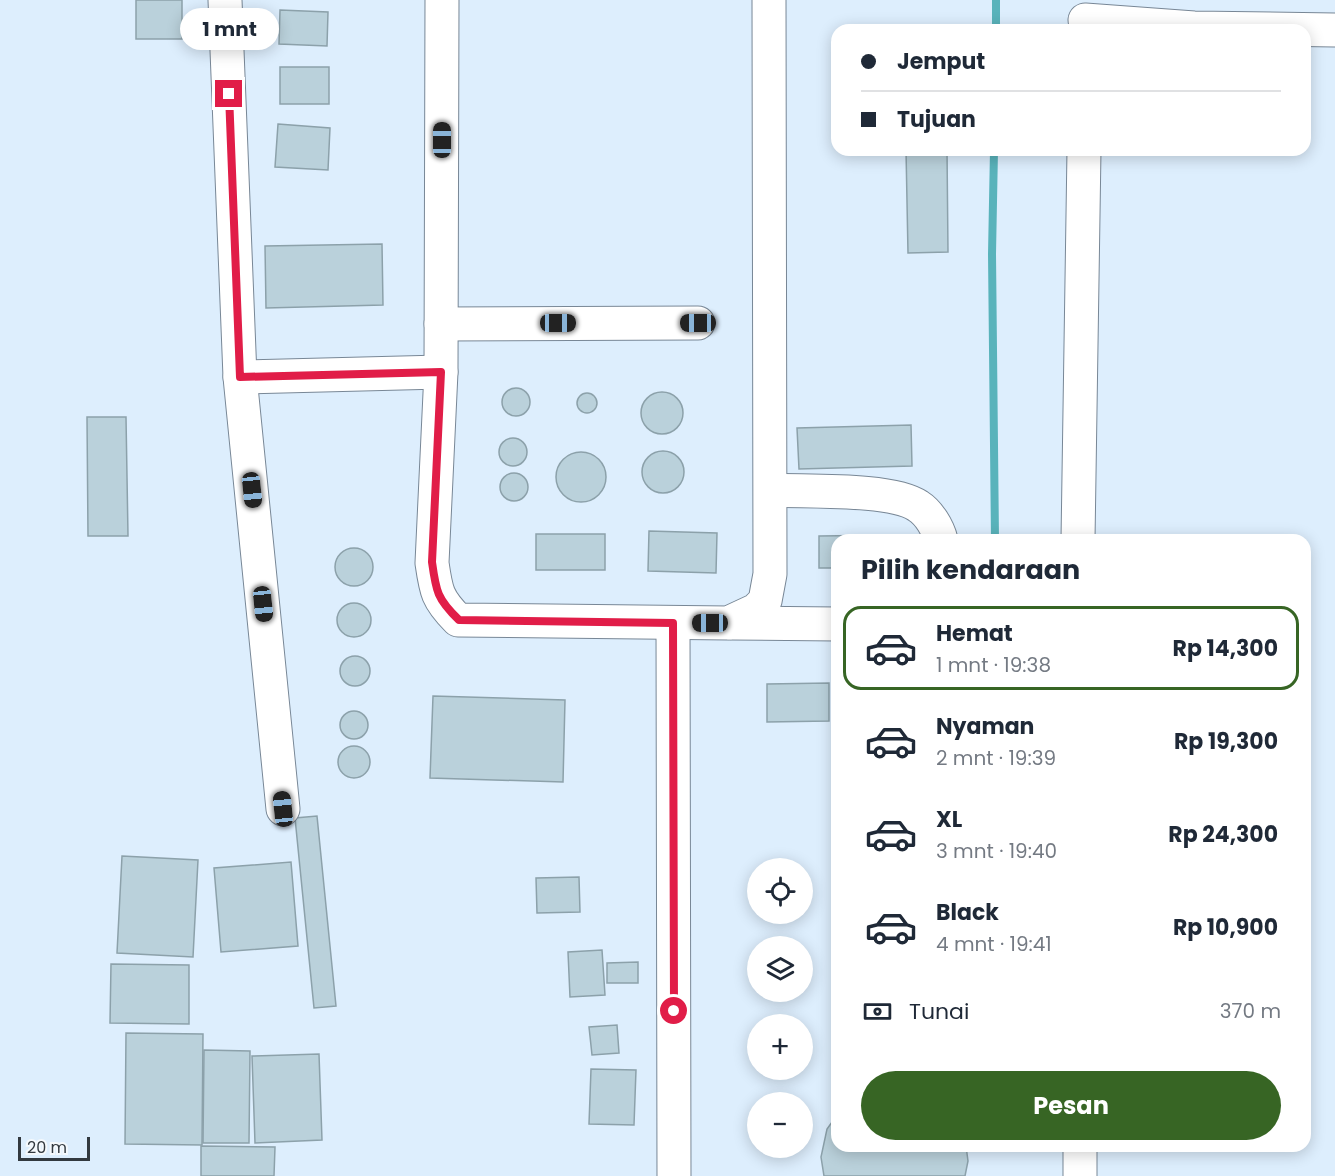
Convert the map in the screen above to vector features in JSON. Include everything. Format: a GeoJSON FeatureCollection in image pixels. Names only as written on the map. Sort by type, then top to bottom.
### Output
{"type":"FeatureCollection","features":[{"type":"Feature","properties":{"kind":"lane"},"geometry":{"type":"LineString","coordinates":[[225,0],[240,377],[283,809]]}},
{"type":"Feature","properties":{"kind":"lane"},"geometry":{"type":"LineString","coordinates":[[442,0],[441,372],[432,562],[435,588],[443,605],[459,620],[831,624]]}},
{"type":"Feature","properties":{"kind":"lane"},"geometry":{"type":"LineString","coordinates":[[728,623],[756,610],[765,601],[770,574],[769,0]]}},
{"type":"Feature","properties":{"kind":"lane"},"geometry":{"type":"LineString","coordinates":[[1085,17],[1154,24]]}},
{"type":"Feature","properties":{"kind":"lane"},"geometry":{"type":"LineString","coordinates":[[1311,30],[1335,30]]}},
{"type":"Feature","properties":{"kind":"lane"},"geometry":{"type":"LineString","coordinates":[[1078,534],[1084,156]]}},
{"type":"Feature","properties":{"kind":"lane"},"geometry":{"type":"LineString","coordinates":[[441,324],[698,323]]}},
{"type":"Feature","properties":{"kind":"lane"},"geometry":{"type":"LineString","coordinates":[[240,377],[441,372]]}},
{"type":"Feature","properties":{"kind":"lane"},"geometry":{"type":"LineString","coordinates":[[771,490],[894,496],[919,506],[938,528],[940,534]]}},
{"type":"Feature","properties":{"kind":"lane"},"geometry":{"type":"LineString","coordinates":[[673,623],[674,1176]]}},
{"type":"Feature","properties":{"kind":"lane"},"geometry":{"type":"LineString","coordinates":[[1080,1152],[1080,1176]]}},
{"type":"Feature","properties":{"kind":"building"},"geometry":{"type":"Polygon","coordinates":[[[136,0],[182,0],[182,39],[136,39],[136,0]]]}},
{"type":"Feature","properties":{"kind":"building"},"geometry":{"type":"Polygon","coordinates":[[[280,10],[328,12],[327,46],[279,44],[280,10]]]}},
{"type":"Feature","properties":{"kind":"building"},"geometry":{"type":"Polygon","coordinates":[[[280,67],[329,67],[329,104],[280,104],[280,67]]]}},
{"type":"Feature","properties":{"kind":"building"},"geometry":{"type":"Polygon","coordinates":[[[278,124],[330,128],[328,170],[275,167],[278,124]]]}},
{"type":"Feature","properties":{"kind":"building"},"geometry":{"type":"Polygon","coordinates":[[[906,156],[947,156],[948,252],[908,253],[906,156]]]}},
{"type":"Feature","properties":{"kind":"building"},"geometry":{"type":"Polygon","coordinates":[[[382,244],[383,305],[266,308],[265,246],[382,244]]]}},
{"type":"Feature","properties":{"kind":"building"},"geometry":{"type":"Polygon","coordinates":[[[516,388],[526,392],[530,402],[526,412],[516,416],[506,412],[502,402],[506,392],[516,388]]]}},
{"type":"Feature","properties":{"kind":"building"},"geometry":{"type":"Polygon","coordinates":[[[662,392],[677,398],[683,413],[677,428],[662,434],[647,428],[641,413],[647,398],[662,392]]]}},
{"type":"Feature","properties":{"kind":"building"},"geometry":{"type":"Polygon","coordinates":[[[583,393],[591,393],[597,399],[597,407],[591,413],[583,413],[577,407],[577,399],[583,393]]]}},
{"type":"Feature","properties":{"kind":"building"},"geometry":{"type":"Polygon","coordinates":[[[87,417],[126,417],[128,536],[88,536],[87,417]]]}},
{"type":"Feature","properties":{"kind":"building"},"geometry":{"type":"Polygon","coordinates":[[[911,425],[912,466],[799,469],[797,428],[911,425]]]}},
{"type":"Feature","properties":{"kind":"building"},"geometry":{"type":"Polygon","coordinates":[[[513,438],[523,442],[527,452],[523,462],[513,466],[503,462],[499,452],[503,442],[513,438]]]}},
{"type":"Feature","properties":{"kind":"building"},"geometry":{"type":"Polygon","coordinates":[[[663,451],[678,457],[684,472],[678,487],[663,493],[648,487],[642,472],[648,457],[663,451]]]}},
{"type":"Feature","properties":{"kind":"building"},"geometry":{"type":"Polygon","coordinates":[[[581,452],[595,456],[602,463],[606,477],[602,491],[595,498],[581,502],[567,498],[560,491],[556,477],[560,463],[567,456],[581,452]]]}},
{"type":"Feature","properties":{"kind":"building"},"geometry":{"type":"Polygon","coordinates":[[[514,473],[524,477],[528,487],[524,497],[514,501],[504,497],[500,487],[504,477],[514,473]]]}},
{"type":"Feature","properties":{"kind":"building"},"geometry":{"type":"Polygon","coordinates":[[[649,531],[717,533],[716,573],[648,571],[649,531]]]}},
{"type":"Feature","properties":{"kind":"building"},"geometry":{"type":"Polygon","coordinates":[[[536,534],[605,534],[605,570],[536,570],[536,534]]]}},
{"type":"Feature","properties":{"kind":"building"},"geometry":{"type":"Polygon","coordinates":[[[819,536],[831,536],[831,568],[819,568],[819,536]]]}},
{"type":"Feature","properties":{"kind":"building"},"geometry":{"type":"Polygon","coordinates":[[[354,548],[367,554],[373,567],[367,580],[354,586],[341,580],[335,567],[341,554],[354,548]]]}},
{"type":"Feature","properties":{"kind":"building"},"geometry":{"type":"Polygon","coordinates":[[[354,603],[366,608],[371,620],[366,632],[354,637],[342,632],[337,620],[342,608],[354,603]]]}},
{"type":"Feature","properties":{"kind":"building"},"geometry":{"type":"Polygon","coordinates":[[[355,656],[366,660],[370,671],[366,682],[355,686],[344,682],[340,671],[344,660],[355,656]]]}},
{"type":"Feature","properties":{"kind":"building"},"geometry":{"type":"Polygon","coordinates":[[[829,683],[829,721],[767,722],[767,684],[829,683]]]}},
{"type":"Feature","properties":{"kind":"building"},"geometry":{"type":"Polygon","coordinates":[[[433,696],[565,700],[563,782],[430,778],[433,696]]]}},
{"type":"Feature","properties":{"kind":"building"},"geometry":{"type":"Polygon","coordinates":[[[354,711],[364,715],[368,725],[364,735],[354,739],[344,735],[340,725],[344,715],[354,711]]]}},
{"type":"Feature","properties":{"kind":"building"},"geometry":{"type":"Polygon","coordinates":[[[354,746],[365,751],[370,762],[365,773],[354,778],[343,773],[338,762],[343,751],[354,746]]]}},
{"type":"Feature","properties":{"kind":"building"},"geometry":{"type":"Polygon","coordinates":[[[317,816],[336,1006],[314,1008],[295,818],[317,816]]]}},
{"type":"Feature","properties":{"kind":"building"},"geometry":{"type":"Polygon","coordinates":[[[122,856],[198,860],[193,957],[117,953],[122,856]]]}},
{"type":"Feature","properties":{"kind":"building"},"geometry":{"type":"Polygon","coordinates":[[[291,862],[298,946],[221,952],[214,868],[291,862]]]}},
{"type":"Feature","properties":{"kind":"building"},"geometry":{"type":"Polygon","coordinates":[[[579,877],[580,912],[537,913],[536,878],[579,877]]]}},
{"type":"Feature","properties":{"kind":"building"},"geometry":{"type":"Polygon","coordinates":[[[602,950],[605,995],[570,997],[568,952],[602,950]]]}},
{"type":"Feature","properties":{"kind":"building"},"geometry":{"type":"Polygon","coordinates":[[[638,962],[638,983],[607,983],[607,963],[638,962]]]}},
{"type":"Feature","properties":{"kind":"building"},"geometry":{"type":"Polygon","coordinates":[[[111,964],[189,965],[189,1024],[110,1023],[111,964]]]}},
{"type":"Feature","properties":{"kind":"building"},"geometry":{"type":"Polygon","coordinates":[[[617,1025],[619,1053],[592,1055],[589,1027],[617,1025]]]}},
{"type":"Feature","properties":{"kind":"building"},"geometry":{"type":"Polygon","coordinates":[[[126,1033],[203,1034],[202,1145],[125,1144],[126,1033]]]}},
{"type":"Feature","properties":{"kind":"building"},"geometry":{"type":"Polygon","coordinates":[[[204,1050],[250,1051],[249,1143],[203,1143],[204,1050]]]}},
{"type":"Feature","properties":{"kind":"building"},"geometry":{"type":"Polygon","coordinates":[[[319,1054],[322,1140],[255,1143],[252,1056],[319,1054]]]}},
{"type":"Feature","properties":{"kind":"building"},"geometry":{"type":"Polygon","coordinates":[[[591,1069],[636,1070],[634,1125],[589,1124],[591,1069]]]}},
{"type":"Feature","properties":{"kind":"building"},"geometry":{"type":"Polygon","coordinates":[[[831,1123],[831,1152],[967,1152],[968,1161],[965,1176],[824,1176],[821,1157],[827,1129],[831,1123]]]}},
{"type":"Feature","properties":{"kind":"building"},"geometry":{"type":"Polygon","coordinates":[[[201,1146],[275,1147],[274,1176],[201,1176],[201,1146]]]}},
{"type":"Feature","properties":{"kind":"waterway"},"geometry":{"type":"LineString","coordinates":[[996,0],[996,24]]}},
{"type":"Feature","properties":{"kind":"waterway"},"geometry":{"type":"LineString","coordinates":[[994,156],[992,254],[995,534]]}},
{"type":"Feature","properties":{"kind":"route"},"geometry":{"type":"LineString","coordinates":[[229,94],[240,377],[441,372],[432,562],[435,588],[443,605],[459,620],[673,623],[674,1011]]}}]}
